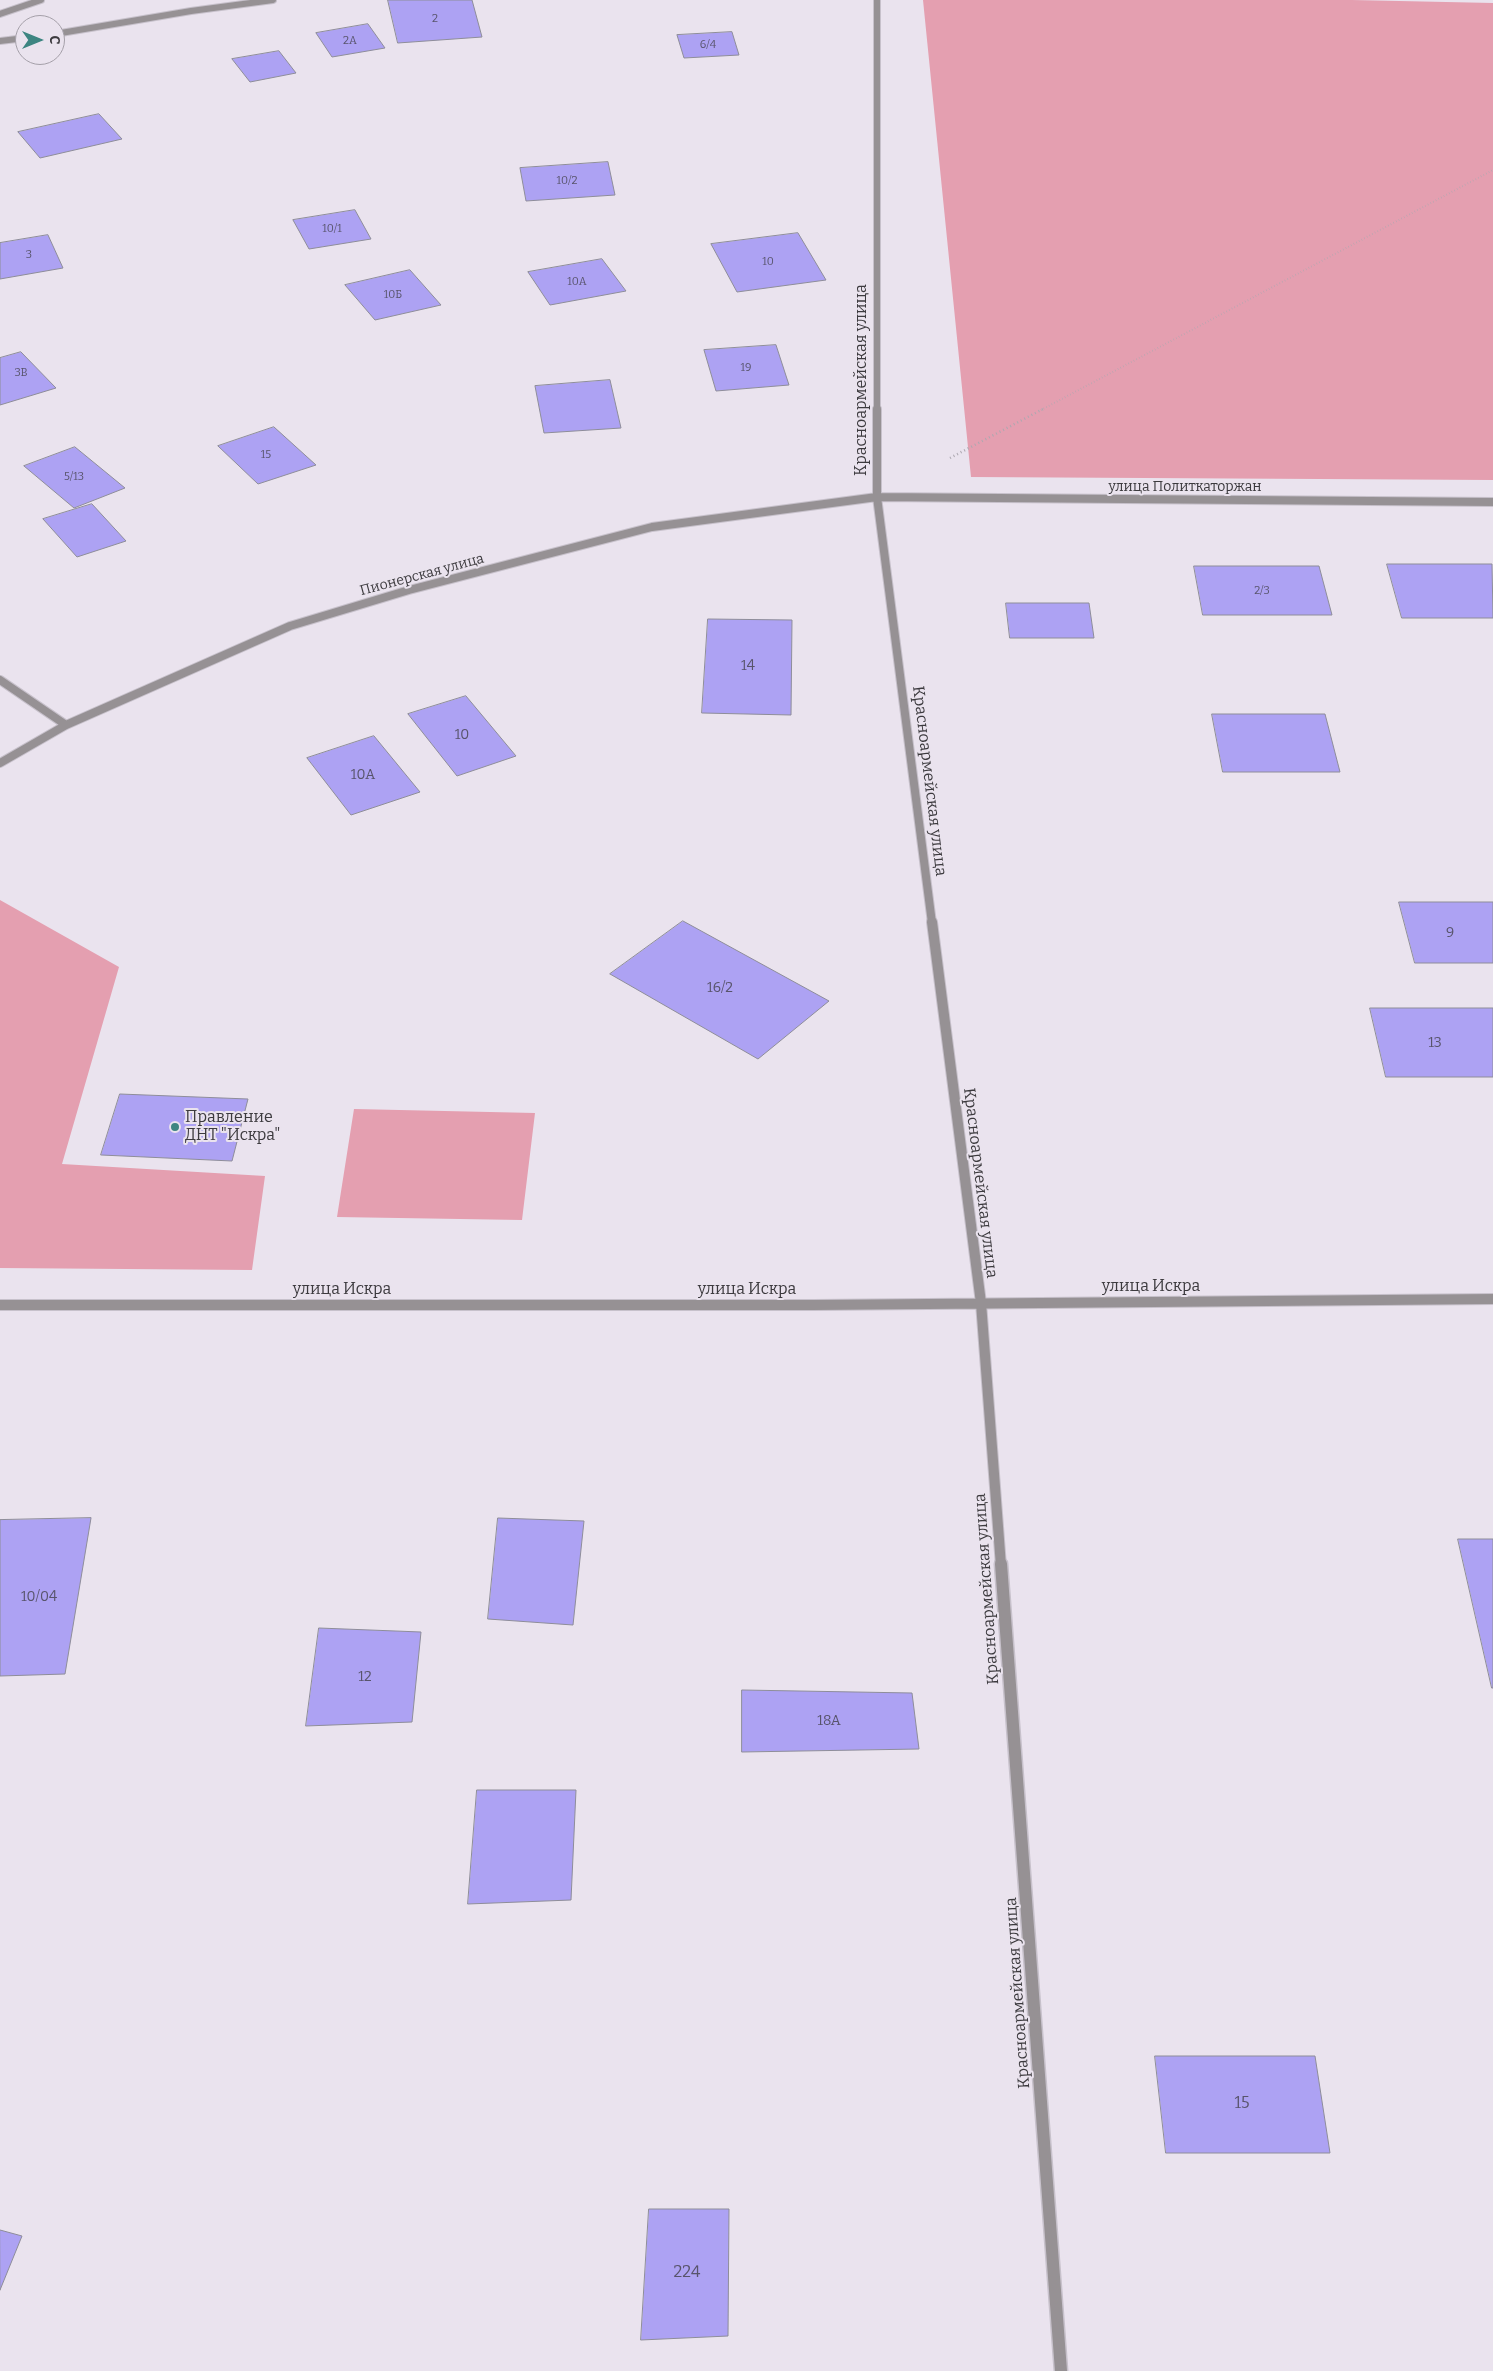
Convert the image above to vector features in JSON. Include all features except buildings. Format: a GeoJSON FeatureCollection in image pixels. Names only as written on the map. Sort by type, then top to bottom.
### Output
{"type":"FeatureCollection","features":[{"type":"Feature","properties":{"kind":"street"},"geometry":{"type":"LineString","coordinates":[[0,14],[41,0]]}},
{"type":"Feature","properties":{"kind":"street"},"geometry":{"type":"LineString","coordinates":[[65,32],[191,11],[273,0]]}},
{"type":"Feature","properties":{"kind":"street","name":"Красноармейская улица"},"geometry":{"type":"LineString","coordinates":[[877,0],[877,497],[981,1303],[1061,2371]]}},
{"type":"Feature","properties":{"kind":"street"},"geometry":{"type":"LineString","coordinates":[[0,41],[15,39]]}},
{"type":"Feature","properties":{"kind":"street","name":"улица Политкаторжан"},"geometry":{"type":"LineString","coordinates":[[877,497],[1493,502]]}},
{"type":"Feature","properties":{"kind":"street","name":"Пионерская улица"},"geometry":{"type":"LineString","coordinates":[[0,763],[66,725],[290,626],[409,590],[652,527],[877,497]]}},
{"type":"Feature","properties":{"kind":"street"},"geometry":{"type":"LineString","coordinates":[[0,680],[66,725]]}},
{"type":"Feature","properties":{"kind":"street","name":"улица Искра"},"geometry":{"type":"LineString","coordinates":[[0,1305],[981,1303],[1493,1299]]}},
{"type":"Feature","properties":{"kind":"path"},"geometry":{"type":"LineString","coordinates":[[947,460],[1493,170]]}},
{"type":"Feature","properties":{"kind":"shaded area"},"geometry":{"type":"Polygon","coordinates":[[[923,0],[1352,0],[1493,3],[1493,480],[971,477],[923,0]]]}},
{"type":"Feature","properties":{"kind":"shaded area"},"geometry":{"type":"Polygon","coordinates":[[[0,900],[119,967],[62,1164],[265,1176],[252,1270],[0,1268],[0,900]]]}},
{"type":"Feature","properties":{"kind":"shaded area"},"geometry":{"type":"Polygon","coordinates":[[[354,1109],[535,1113],[522,1220],[337,1217],[354,1109]]]}},
{"type":"Feature","properties":{"kind":"place","name":"Правление ДНТ \"Искра\""},"geometry":{"type":"Point","coordinates":[175,1127]}}]}
